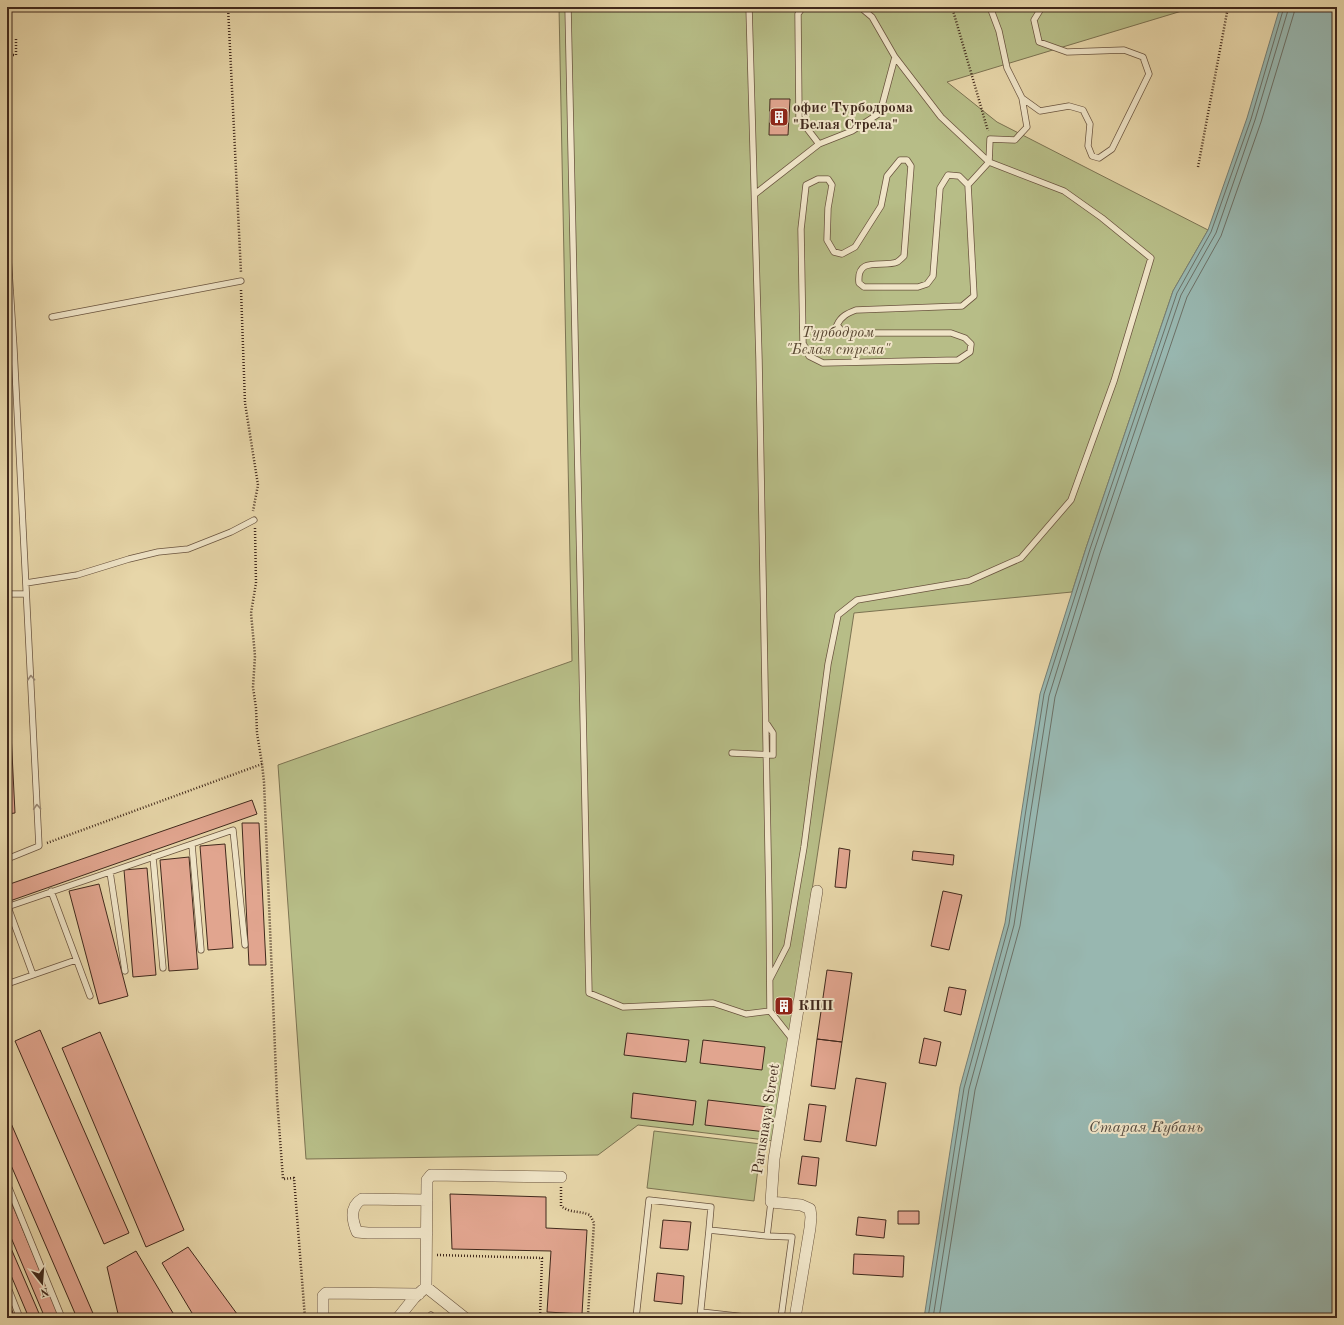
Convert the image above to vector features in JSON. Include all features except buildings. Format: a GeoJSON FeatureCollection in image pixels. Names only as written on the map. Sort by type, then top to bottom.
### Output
{"type":"FeatureCollection","features":[{"type":"Feature","properties":{"kind":"street","name":"Parusnaya Street"},"geometry":{"type":"LineString","coordinates":[[771,1202],[774,1159],[817,891]]}},
{"type":"Feature","properties":{"kind":"street"},"geometry":{"type":"LineString","coordinates":[[398,1318],[414,1298],[422,1291],[426,1255],[427,1180],[431,1175],[561,1177]]}},
{"type":"Feature","properties":{"kind":"street"},"geometry":{"type":"LineString","coordinates":[[426,1233],[357,1232],[353,1222],[354,1208],[356,1203],[362,1199],[427,1200]]}},
{"type":"Feature","properties":{"kind":"street"},"geometry":{"type":"LineString","coordinates":[[771,1202],[801,1205],[810,1209],[810,1228],[795,1318]]}},
{"type":"Feature","properties":{"kind":"street"},"geometry":{"type":"LineString","coordinates":[[323,1318],[324,1296],[326,1293],[422,1291],[465,1318]]}},
{"type":"Feature","properties":{"kind":"lane"},"geometry":{"type":"LineString","coordinates":[[568,7],[589,993],[623,1006],[712,1003],[746,1014],[770,1011]]}},
{"type":"Feature","properties":{"kind":"lane"},"geometry":{"type":"LineString","coordinates":[[750,7],[760,359],[770,1011],[794,1040]]}},
{"type":"Feature","properties":{"kind":"lane"},"geometry":{"type":"LineString","coordinates":[[803,7],[798,14],[799,118],[819,144]]}},
{"type":"Feature","properties":{"kind":"lane"},"geometry":{"type":"LineString","coordinates":[[770,980],[786,946],[804,847],[828,664],[838,615],[857,600],[969,581],[1021,558],[1071,500],[1114,381],[1151,258],[1102,218],[1064,191],[989,162],[941,117],[895,57],[872,18],[860,7]]}},
{"type":"Feature","properties":{"kind":"lane"},"geometry":{"type":"LineString","coordinates":[[968,185],[959,176],[948,176],[940,188],[933,276],[927,284],[918,287],[864,287],[859,283],[858,277],[862,268],[872,264],[896,262],[904,256],[911,166],[907,160],[900,160],[887,176],[881,206],[855,246],[842,254],[834,252],[826,240],[828,208],[832,185],[828,178],[818,179],[806,185],[801,229],[803,343],[809,356],[823,363],[958,360],[970,352],[971,344],[965,338],[951,333],[849,333],[840,330],[838,325],[840,320],[847,314],[856,310],[962,306],[974,296],[968,185],[989,162],[990,139],[1015,140],[1027,127],[1022,98],[1007,68],[999,31],[990,7]]}},
{"type":"Feature","properties":{"kind":"lane"},"geometry":{"type":"LineString","coordinates":[[1022,98],[1040,111],[1069,106],[1083,110],[1090,124],[1088,146],[1092,156],[1099,158],[1112,149],[1149,74],[1143,57],[1124,50],[1067,52],[1039,42],[1034,20],[1042,7]]}},
{"type":"Feature","properties":{"kind":"lane"},"geometry":{"type":"LineString","coordinates":[[755,194],[819,144],[852,132],[880,113],[895,57]]}},
{"type":"Feature","properties":{"kind":"lane"},"geometry":{"type":"LineString","coordinates":[[7,239],[39,846],[7,859]]}},
{"type":"Feature","properties":{"kind":"lane"},"geometry":{"type":"LineString","coordinates":[[52,317],[241,281]]}},
{"type":"Feature","properties":{"kind":"lane"},"geometry":{"type":"LineString","coordinates":[[7,349],[14,349]]}},
{"type":"Feature","properties":{"kind":"lane"},"geometry":{"type":"LineString","coordinates":[[26,583],[77,575],[158,552],[188,549],[231,532],[254,520]]}},
{"type":"Feature","properties":{"kind":"lane"},"geometry":{"type":"LineString","coordinates":[[7,594],[26,594]]}},
{"type":"Feature","properties":{"kind":"lane"},"geometry":{"type":"LineString","coordinates":[[732,753],[767,754]]}},
{"type":"Feature","properties":{"kind":"lane"},"geometry":{"type":"LineString","coordinates":[[33,975],[8,907],[233,830],[245,945]]}},
{"type":"Feature","properties":{"kind":"lane"},"geometry":{"type":"LineString","coordinates":[[192,844],[201,950]]}},
{"type":"Feature","properties":{"kind":"lane"},"geometry":{"type":"LineString","coordinates":[[153,857],[163,968]]}},
{"type":"Feature","properties":{"kind":"lane"},"geometry":{"type":"LineString","coordinates":[[110,872],[125,971]]}},
{"type":"Feature","properties":{"kind":"lane"},"geometry":{"type":"LineString","coordinates":[[51,892],[90,996]]}},
{"type":"Feature","properties":{"kind":"lane"},"geometry":{"type":"LineString","coordinates":[[7,984],[76,960]]}},
{"type":"Feature","properties":{"kind":"lane"},"geometry":{"type":"LineString","coordinates":[[7,1183],[62,1318]]}},
{"type":"Feature","properties":{"kind":"lane"},"geometry":{"type":"LineString","coordinates":[[636,1318],[649,1200],[711,1207],[700,1315],[755,1318]]}},
{"type":"Feature","properties":{"kind":"lane"},"geometry":{"type":"LineString","coordinates":[[767,1236],[771,1202]]}},
{"type":"Feature","properties":{"kind":"lane"},"geometry":{"type":"LineString","coordinates":[[709,1230],[792,1237],[780,1318]]}},
{"type":"Feature","properties":{"kind":"lane"},"geometry":{"type":"LineString","coordinates":[[7,1285],[20,1318]]}},
{"type":"Feature","properties":{"kind":"path"},"geometry":{"type":"LineString","coordinates":[[228,7],[241,281],[245,403],[258,485],[253,511],[256,538],[256,583],[251,613],[255,656],[253,687],[257,733],[262,764],[267,835],[277,1098],[283,1179],[294,1178],[305,1318]]}},
{"type":"Feature","properties":{"kind":"path"},"geometry":{"type":"LineString","coordinates":[[952,7],[990,139]]}},
{"type":"Feature","properties":{"kind":"path"},"geometry":{"type":"LineString","coordinates":[[1198,167],[1228,7]]}},
{"type":"Feature","properties":{"kind":"path"},"geometry":{"type":"LineString","coordinates":[[7,56],[16,55],[16,37]]}},
{"type":"Feature","properties":{"kind":"path"},"geometry":{"type":"LineString","coordinates":[[39,846],[262,764]]}},
{"type":"Feature","properties":{"kind":"path"},"geometry":{"type":"LineString","coordinates":[[561,1177],[561,1206],[568,1212],[582,1212],[590,1215],[594,1223],[588,1314],[586,1318]]}},
{"type":"Feature","properties":{"kind":"path"},"geometry":{"type":"LineString","coordinates":[[426,1255],[542,1258],[540,1318]]}},
{"type":"Feature","properties":{"kind":"green space","name":"Турбодром \"Белая стрела\""},"geometry":{"type":"Polygon","coordinates":[[[559,7],[1195,7],[947,82],[997,122],[1208,230],[1173,291],[1072,592],[854,613],[774,1141],[638,1125],[598,1155],[306,1159],[278,765],[572,661],[559,7]]]}},
{"type":"Feature","properties":{"kind":"green space"},"geometry":{"type":"Polygon","coordinates":[[[654,1131],[761,1144],[754,1201],[647,1188],[654,1131]]]}},
{"type":"Feature","properties":{"kind":"water","name":"Старая Кубань"},"geometry":{"type":"Polygon","coordinates":[[[1280,7],[1337,7],[1337,1318],[924,1318],[960,1087],[1005,923],[1040,694],[1086,548],[1173,291],[1208,230],[1247,118],[1280,7]]]}},
{"type":"Feature","properties":{"kind":"place","name":"офис Турбодрома \"Белая Стрела\""},"geometry":{"type":"Point","coordinates":[779,117]}},
{"type":"Feature","properties":{"kind":"place","name":"КПП"},"geometry":{"type":"Point","coordinates":[784,1006]}}]}
